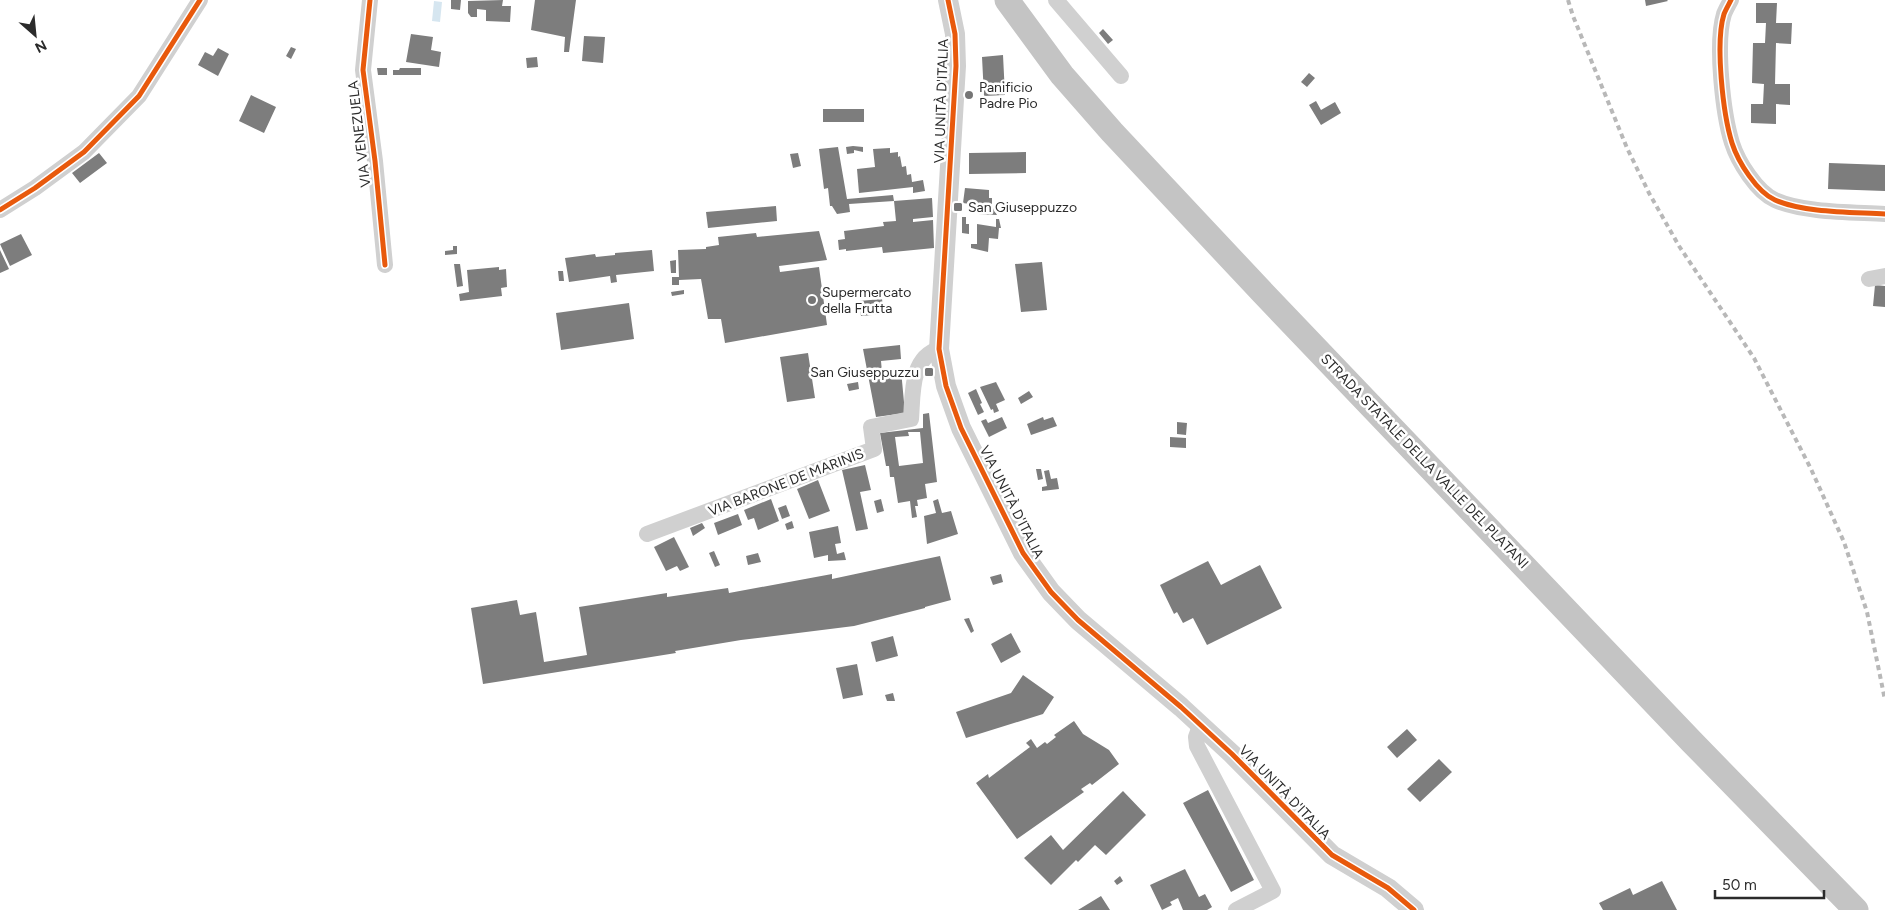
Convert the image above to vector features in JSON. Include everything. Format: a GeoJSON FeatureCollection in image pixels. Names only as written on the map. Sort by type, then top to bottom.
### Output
{"type":"FeatureCollection","features":[{"type":"Feature","properties":{"kind":"main road","name":"STRADA STATALE DELLA VALLE DEL PLATANI"},"geometry":{"type":"LineString","coordinates":[[1007,0],[1062,75],[1112,132],[1686,735],[1848,902]]}},
{"type":"Feature","properties":{"kind":"street"},"geometry":{"type":"LineString","coordinates":[[0,210],[35,188],[84,152],[139,96],[200,0]]}},
{"type":"Feature","properties":{"kind":"street","name":"VIA VENEZUELA"},"geometry":{"type":"LineString","coordinates":[[370,0],[363,70],[375,161],[385,265]]}},
{"type":"Feature","properties":{"kind":"street","name":"VIA UNITÀ D'ITALIA"},"geometry":{"type":"LineString","coordinates":[[948,0],[955,34],[956,66],[939,349],[946,386],[961,428],[1023,553],[1050,592],[1078,620],[1232,754],[1332,855],[1388,888],[1414,910]]}},
{"type":"Feature","properties":{"kind":"street"},"geometry":{"type":"LineString","coordinates":[[1056,0],[1121,76]]}},
{"type":"Feature","properties":{"kind":"street"},"geometry":{"type":"LineString","coordinates":[[1731,0],[1724,14],[1720,39],[1723,92],[1732,143],[1750,176],[1758,187],[1774,199],[1791,205],[1885,214]]}},
{"type":"Feature","properties":{"kind":"street","name":"VIA BARONE DE MARINIS"},"geometry":{"type":"LineString","coordinates":[[647,534],[874,449],[871,427],[911,419],[915,372],[929,352],[939,349]]}},
{"type":"Feature","properties":{"kind":"street"},"geometry":{"type":"LineString","coordinates":[[1200,726],[1196,737],[1197,746],[1273,891],[1236,910]]}},
{"type":"Feature","properties":{"kind":"shaded area"},"geometry":{"type":"Polygon","coordinates":[[[434,1],[442,2],[440,22],[432,21],[434,1]]]}},
{"type":"Feature","properties":{"kind":"building"},"geometry":{"type":"Polygon","coordinates":[[[451,0],[461,0],[460,10],[451,9],[451,0]]]}},
{"type":"Feature","properties":{"kind":"building"},"geometry":{"type":"Polygon","coordinates":[[[503,0],[502,6],[511,6],[510,22],[486,21],[486,10],[477,9],[477,17],[471,17],[468,13],[468,1],[503,0]]]}},
{"type":"Feature","properties":{"kind":"building"},"geometry":{"type":"Polygon","coordinates":[[[535,0],[576,0],[569,52],[564,52],[565,37],[531,30],[535,0]]]}},
{"type":"Feature","properties":{"kind":"building"},"geometry":{"type":"Polygon","coordinates":[[[1645,0],[1667,0],[1668,1],[1646,6],[1645,0]]]}},
{"type":"Feature","properties":{"kind":"building"},"geometry":{"type":"Polygon","coordinates":[[[1756,3],[1777,3],[1776,23],[1792,23],[1791,44],[1776,43],[1775,84],[1790,84],[1790,105],[1776,104],[1776,124],[1751,123],[1751,104],[1763,104],[1764,84],[1752,83],[1753,43],[1765,43],[1766,23],[1756,23],[1756,3]]]}},
{"type":"Feature","properties":{"kind":"building"},"geometry":{"type":"Polygon","coordinates":[[[1103,29],[1113,40],[1108,44],[1099,33],[1103,29]]]}},
{"type":"Feature","properties":{"kind":"building"},"geometry":{"type":"Polygon","coordinates":[[[411,34],[433,37],[431,50],[441,52],[439,67],[406,62],[411,34]]]}},
{"type":"Feature","properties":{"kind":"building"},"geometry":{"type":"Polygon","coordinates":[[[584,36],[605,37],[603,63],[582,61],[584,36]]]}},
{"type":"Feature","properties":{"kind":"building"},"geometry":{"type":"Polygon","coordinates":[[[291,47],[296,49],[291,59],[286,56],[291,47]]]}},
{"type":"Feature","properties":{"kind":"building"},"geometry":{"type":"Polygon","coordinates":[[[218,48],[229,54],[218,76],[198,65],[205,52],[213,56],[218,48]]]}},
{"type":"Feature","properties":{"kind":"building"},"geometry":{"type":"Polygon","coordinates":[[[1003,55],[1005,95],[984,96],[982,57],[1003,55]]]}},
{"type":"Feature","properties":{"kind":"building"},"geometry":{"type":"Polygon","coordinates":[[[537,57],[538,67],[527,68],[526,58],[537,57]]]}},
{"type":"Feature","properties":{"kind":"building"},"geometry":{"type":"Polygon","coordinates":[[[377,68],[387,68],[387,75],[378,75],[377,68]]]}},
{"type":"Feature","properties":{"kind":"building"},"geometry":{"type":"Polygon","coordinates":[[[400,68],[421,68],[421,75],[393,75],[393,70],[399,70],[400,68]]]}},
{"type":"Feature","properties":{"kind":"building"},"geometry":{"type":"Polygon","coordinates":[[[1309,73],[1315,78],[1307,87],[1301,82],[1309,73]]]}},
{"type":"Feature","properties":{"kind":"building"},"geometry":{"type":"Polygon","coordinates":[[[251,95],[276,107],[264,133],[239,121],[251,95]]]}},
{"type":"Feature","properties":{"kind":"building"},"geometry":{"type":"Polygon","coordinates":[[[1316,101],[1321,110],[1335,102],[1341,113],[1321,125],[1309,105],[1316,101]]]}},
{"type":"Feature","properties":{"kind":"building"},"geometry":{"type":"Polygon","coordinates":[[[823,109],[864,109],[864,122],[823,122],[823,109]]]}},
{"type":"Feature","properties":{"kind":"building"},"geometry":{"type":"Polygon","coordinates":[[[838,147],[847,199],[893,195],[894,201],[849,204],[850,212],[837,214],[832,206],[830,206],[828,188],[824,189],[819,149],[838,147]]]}},
{"type":"Feature","properties":{"kind":"building"},"geometry":{"type":"Polygon","coordinates":[[[846,147],[863,147],[863,152],[854,150],[854,153],[847,154],[846,147]]]}},
{"type":"Feature","properties":{"kind":"building"},"geometry":{"type":"Polygon","coordinates":[[[890,148],[890,153],[898,152],[902,167],[906,166],[907,175],[911,174],[912,182],[923,180],[925,191],[913,193],[913,187],[859,193],[857,169],[875,167],[873,149],[890,148]]]}},
{"type":"Feature","properties":{"kind":"building"},"geometry":{"type":"Polygon","coordinates":[[[1026,152],[1026,173],[969,174],[969,153],[1026,152]]]}},
{"type":"Feature","properties":{"kind":"building"},"geometry":{"type":"Polygon","coordinates":[[[99,153],[107,163],[80,183],[72,173],[99,153]]]}},
{"type":"Feature","properties":{"kind":"building"},"geometry":{"type":"Polygon","coordinates":[[[798,153],[801,166],[793,168],[790,154],[798,153]]]}},
{"type":"Feature","properties":{"kind":"building"},"geometry":{"type":"Polygon","coordinates":[[[1829,163],[1885,165],[1885,191],[1828,189],[1829,163]]]}},
{"type":"Feature","properties":{"kind":"building"},"geometry":{"type":"Polygon","coordinates":[[[965,188],[989,190],[989,198],[992,198],[992,206],[997,215],[978,214],[976,205],[963,203],[965,188]]]}},
{"type":"Feature","properties":{"kind":"building"},"geometry":{"type":"Polygon","coordinates":[[[932,198],[933,217],[913,219],[913,222],[933,220],[934,248],[883,253],[882,247],[839,250],[838,240],[845,239],[844,231],[884,226],[883,222],[896,221],[894,201],[932,198]]]}},
{"type":"Feature","properties":{"kind":"building"},"geometry":{"type":"Polygon","coordinates":[[[776,206],[777,221],[708,228],[706,212],[776,206]]]}},
{"type":"Feature","properties":{"kind":"building"},"geometry":{"type":"Polygon","coordinates":[[[962,217],[966,217],[966,224],[969,224],[969,234],[962,233],[962,217]]]}},
{"type":"Feature","properties":{"kind":"building"},"geometry":{"type":"Polygon","coordinates":[[[996,219],[999,219],[1001,228],[999,228],[998,239],[989,238],[988,252],[971,248],[971,244],[977,244],[977,224],[996,227],[996,219]]]}},
{"type":"Feature","properties":{"kind":"building"},"geometry":{"type":"Polygon","coordinates":[[[819,231],[827,260],[779,266],[780,272],[819,267],[827,325],[725,343],[721,319],[708,319],[701,279],[679,280],[679,285],[672,285],[672,277],[679,277],[678,250],[706,249],[706,247],[719,245],[718,237],[756,233],[757,237],[819,231]]]}},
{"type":"Feature","properties":{"kind":"building"},"geometry":{"type":"Polygon","coordinates":[[[21,234],[32,255],[10,266],[0,244],[21,234]]]}},
{"type":"Feature","properties":{"kind":"building"},"geometry":{"type":"Polygon","coordinates":[[[453,246],[457,246],[457,254],[445,255],[445,251],[453,250],[453,246]]]}},
{"type":"Feature","properties":{"kind":"building"},"geometry":{"type":"Polygon","coordinates":[[[0,250],[9,269],[0,273],[0,250]]]}},
{"type":"Feature","properties":{"kind":"building"},"geometry":{"type":"Polygon","coordinates":[[[652,250],[654,271],[616,275],[617,282],[611,283],[610,276],[569,282],[565,258],[595,254],[596,257],[615,255],[615,253],[652,250]]]}},
{"type":"Feature","properties":{"kind":"building"},"geometry":{"type":"Polygon","coordinates":[[[676,260],[676,273],[671,273],[670,261],[676,260]]]}},
{"type":"Feature","properties":{"kind":"building"},"geometry":{"type":"Polygon","coordinates":[[[1042,262],[1047,310],[1021,312],[1015,264],[1042,262]]]}},
{"type":"Feature","properties":{"kind":"building"},"geometry":{"type":"Polygon","coordinates":[[[454,264],[460,264],[463,286],[457,287],[454,264]]]}},
{"type":"Feature","properties":{"kind":"building"},"geometry":{"type":"Polygon","coordinates":[[[499,267],[499,270],[506,269],[507,287],[501,288],[502,296],[460,301],[459,294],[469,292],[467,270],[499,267]]]}},
{"type":"Feature","properties":{"kind":"building"},"geometry":{"type":"Polygon","coordinates":[[[558,271],[563,271],[564,281],[559,281],[558,271]]]}},
{"type":"Feature","properties":{"kind":"building"},"geometry":{"type":"Polygon","coordinates":[[[1875,285],[1885,286],[1885,307],[1873,306],[1875,285]]]}},
{"type":"Feature","properties":{"kind":"building"},"geometry":{"type":"Polygon","coordinates":[[[684,290],[684,294],[672,296],[671,292],[684,290]]]}},
{"type":"Feature","properties":{"kind":"building"},"geometry":{"type":"Polygon","coordinates":[[[882,299],[884,314],[861,316],[859,301],[882,299]]]}},
{"type":"Feature","properties":{"kind":"building"},"geometry":{"type":"Polygon","coordinates":[[[629,303],[634,339],[561,350],[556,313],[629,303]]]}},
{"type":"Feature","properties":{"kind":"building"},"geometry":{"type":"Polygon","coordinates":[[[900,345],[901,359],[881,361],[882,372],[901,370],[905,413],[876,417],[863,349],[900,345]]]}},
{"type":"Feature","properties":{"kind":"building"},"geometry":{"type":"Polygon","coordinates":[[[808,353],[815,398],[787,402],[780,357],[808,353]]]}},
{"type":"Feature","properties":{"kind":"building"},"geometry":{"type":"Polygon","coordinates":[[[858,382],[859,389],[849,391],[847,384],[858,382]]]}},
{"type":"Feature","properties":{"kind":"building"},"geometry":{"type":"Polygon","coordinates":[[[996,382],[1005,400],[996,404],[999,411],[994,413],[980,387],[996,382]]]}},
{"type":"Feature","properties":{"kind":"building"},"geometry":{"type":"Polygon","coordinates":[[[976,389],[984,412],[978,415],[968,393],[976,389]]]}},
{"type":"Feature","properties":{"kind":"building"},"geometry":{"type":"Polygon","coordinates":[[[1029,391],[1033,397],[1021,404],[1018,398],[1029,391]]]}},
{"type":"Feature","properties":{"kind":"building"},"geometry":{"type":"Polygon","coordinates":[[[929,413],[937,482],[925,484],[927,498],[917,500],[918,506],[915,506],[917,517],[912,518],[910,501],[898,503],[894,477],[890,477],[889,466],[886,466],[880,433],[923,428],[923,414],[929,413]],[[908,432],[909,436],[895,437],[899,466],[923,463],[920,432],[908,432]]]}},
{"type":"Feature","properties":{"kind":"building"},"geometry":{"type":"Polygon","coordinates":[[[1002,417],[1007,428],[989,437],[981,421],[986,419],[988,423],[1002,417]]]}},
{"type":"Feature","properties":{"kind":"building"},"geometry":{"type":"Polygon","coordinates":[[[1043,417],[1044,420],[1053,417],[1057,426],[1031,435],[1027,424],[1043,417]]]}},
{"type":"Feature","properties":{"kind":"building"},"geometry":{"type":"Polygon","coordinates":[[[1177,422],[1187,423],[1186,435],[1177,434],[1177,422]]]}},
{"type":"Feature","properties":{"kind":"building"},"geometry":{"type":"Polygon","coordinates":[[[1170,437],[1186,438],[1186,448],[1170,447],[1170,437]]]}},
{"type":"Feature","properties":{"kind":"building"},"geometry":{"type":"Polygon","coordinates":[[[865,465],[871,490],[860,492],[868,529],[856,531],[842,470],[865,465]]]}},
{"type":"Feature","properties":{"kind":"building"},"geometry":{"type":"Polygon","coordinates":[[[1036,469],[1041,469],[1043,479],[1038,480],[1036,469]]]}},
{"type":"Feature","properties":{"kind":"building"},"geometry":{"type":"Polygon","coordinates":[[[1049,470],[1051,479],[1057,478],[1059,489],[1042,491],[1042,487],[1047,486],[1044,471],[1049,470]]]}},
{"type":"Feature","properties":{"kind":"building"},"geometry":{"type":"Polygon","coordinates":[[[818,480],[830,511],[809,519],[797,489],[818,480]]]}},
{"type":"Feature","properties":{"kind":"building"},"geometry":{"type":"Polygon","coordinates":[[[771,499],[779,521],[758,530],[754,518],[748,520],[744,510],[771,499]]]}},
{"type":"Feature","properties":{"kind":"building"},"geometry":{"type":"Polygon","coordinates":[[[881,499],[884,511],[877,513],[874,501],[881,499]]]}},
{"type":"Feature","properties":{"kind":"building"},"geometry":{"type":"Polygon","coordinates":[[[938,499],[942,513],[951,511],[958,534],[927,544],[924,516],[936,513],[933,501],[938,499]]]}},
{"type":"Feature","properties":{"kind":"building"},"geometry":{"type":"Polygon","coordinates":[[[786,505],[790,516],[782,519],[778,508],[786,505]]]}},
{"type":"Feature","properties":{"kind":"building"},"geometry":{"type":"Polygon","coordinates":[[[738,514],[742,525],[718,535],[714,523],[738,514]]]}},
{"type":"Feature","properties":{"kind":"building"},"geometry":{"type":"Polygon","coordinates":[[[792,521],[794,528],[787,530],[785,524],[792,521]]]}},
{"type":"Feature","properties":{"kind":"building"},"geometry":{"type":"Polygon","coordinates":[[[702,523],[705,528],[693,536],[690,528],[702,523]]]}},
{"type":"Feature","properties":{"kind":"building"},"geometry":{"type":"Polygon","coordinates":[[[838,526],[841,543],[835,544],[837,554],[844,552],[846,560],[828,561],[828,555],[814,558],[809,532],[838,526]]]}},
{"type":"Feature","properties":{"kind":"building"},"geometry":{"type":"Polygon","coordinates":[[[674,537],[689,567],[680,571],[677,566],[666,571],[654,547],[674,537]]]}},
{"type":"Feature","properties":{"kind":"building"},"geometry":{"type":"Polygon","coordinates":[[[714,551],[720,565],[715,567],[709,553],[714,551]]]}},
{"type":"Feature","properties":{"kind":"building"},"geometry":{"type":"Polygon","coordinates":[[[758,553],[761,562],[748,565],[746,556],[758,553]]]}},
{"type":"Feature","properties":{"kind":"building"},"geometry":{"type":"Polygon","coordinates":[[[940,556],[951,600],[925,608],[854,626],[741,640],[675,651],[676,653],[483,684],[471,608],[517,600],[520,615],[536,612],[544,662],[587,655],[579,607],[667,593],[667,597],[728,588],[729,593],[832,574],[832,579],[940,556]]]}},
{"type":"Feature","properties":{"kind":"building"},"geometry":{"type":"Polygon","coordinates":[[[1208,561],[1221,585],[1260,565],[1282,608],[1207,645],[1193,618],[1183,623],[1177,612],[1174,614],[1160,585],[1208,561]]]}},
{"type":"Feature","properties":{"kind":"building"},"geometry":{"type":"Polygon","coordinates":[[[1001,574],[1003,582],[993,585],[990,577],[1001,574]]]}},
{"type":"Feature","properties":{"kind":"building"},"geometry":{"type":"Polygon","coordinates":[[[969,618],[974,631],[971,633],[964,619],[969,618]]]}},
{"type":"Feature","properties":{"kind":"building"},"geometry":{"type":"Polygon","coordinates":[[[1011,633],[1021,652],[1001,663],[991,644],[1011,633]]]}},
{"type":"Feature","properties":{"kind":"building"},"geometry":{"type":"Polygon","coordinates":[[[893,636],[898,656],[876,662],[871,642],[893,636]]]}},
{"type":"Feature","properties":{"kind":"building"},"geometry":{"type":"Polygon","coordinates":[[[857,664],[863,695],[843,699],[836,668],[857,664]]]}},
{"type":"Feature","properties":{"kind":"building"},"geometry":{"type":"Polygon","coordinates":[[[1023,675],[1054,697],[1043,714],[966,738],[956,712],[1011,693],[1023,675]]]}},
{"type":"Feature","properties":{"kind":"building"},"geometry":{"type":"Polygon","coordinates":[[[893,693],[895,701],[887,701],[885,695],[893,693]]]}},
{"type":"Feature","properties":{"kind":"building"},"geometry":{"type":"Polygon","coordinates":[[[1074,721],[1083,734],[1109,750],[1119,764],[1092,785],[1090,783],[1081,789],[1084,792],[1017,839],[976,783],[988,774],[989,778],[1030,747],[1026,743],[1031,739],[1037,748],[1045,742],[1047,744],[1056,737],[1054,735],[1074,721]]]}},
{"type":"Feature","properties":{"kind":"building"},"geometry":{"type":"Polygon","coordinates":[[[1407,729],[1417,740],[1397,758],[1387,747],[1407,729]]]}},
{"type":"Feature","properties":{"kind":"building"},"geometry":{"type":"Polygon","coordinates":[[[1439,759],[1452,772],[1420,802],[1407,789],[1439,759]]]}},
{"type":"Feature","properties":{"kind":"building"},"geometry":{"type":"Polygon","coordinates":[[[1208,790],[1254,880],[1231,892],[1183,803],[1208,790]]]}},
{"type":"Feature","properties":{"kind":"building"},"geometry":{"type":"Polygon","coordinates":[[[1123,791],[1146,815],[1106,855],[1095,845],[1078,862],[1076,860],[1051,885],[1024,858],[1051,835],[1063,850],[1123,791]]]}},
{"type":"Feature","properties":{"kind":"building"},"geometry":{"type":"Polygon","coordinates":[[[1185,869],[1199,897],[1205,894],[1212,907],[1207,910],[1183,910],[1178,898],[1170,902],[1172,905],[1162,910],[1150,885],[1185,869]]]}},
{"type":"Feature","properties":{"kind":"building"},"geometry":{"type":"Polygon","coordinates":[[[1120,876],[1123,881],[1117,885],[1114,881],[1120,876]]]}},
{"type":"Feature","properties":{"kind":"building"},"geometry":{"type":"Polygon","coordinates":[[[1662,881],[1677,910],[1603,910],[1599,903],[1630,888],[1633,895],[1662,881]]]}},
{"type":"Feature","properties":{"kind":"building"},"geometry":{"type":"Polygon","coordinates":[[[1101,896],[1110,910],[1078,910],[1101,896]]]}},
{"type":"Feature","properties":{"kind":"railway"},"geometry":{"type":"LineString","coordinates":[[1568,0],[1627,148],[1649,193],[1679,246],[1754,358],[1811,469],[1844,542],[1867,612],[1885,700]]}},
{"type":"Feature","properties":{"kind":"cycle path"},"geometry":{"type":"LineString","coordinates":[[0,210],[35,188],[84,152],[139,96],[200,0]]}},
{"type":"Feature","properties":{"kind":"cycle path"},"geometry":{"type":"LineString","coordinates":[[370,0],[363,70],[375,161],[385,265]]}},
{"type":"Feature","properties":{"kind":"cycle path"},"geometry":{"type":"LineString","coordinates":[[948,0],[955,34],[956,66],[939,349],[946,386],[961,428],[1023,553],[1051,592],[1078,620],[1181,707],[1232,754],[1332,855],[1388,888],[1414,910]]}},
{"type":"Feature","properties":{"kind":"cycle path"},"geometry":{"type":"LineString","coordinates":[[1731,0],[1724,14],[1721,27],[1721,78],[1732,143],[1749,176],[1768,196],[1787,204],[1814,210],[1885,214]]}},
{"type":"Feature","properties":{"kind":"place","name":"Panificio Padre Pio"},"geometry":{"type":"Point","coordinates":[969,95]}},
{"type":"Feature","properties":{"kind":"place","name":"San Giuseppuzzo"},"geometry":{"type":"Point","coordinates":[958,207]}},
{"type":"Feature","properties":{"kind":"place","name":"Supermercato della Frutta"},"geometry":{"type":"Point","coordinates":[812,300]}},
{"type":"Feature","properties":{"kind":"place","name":"San Giuseppuzzu"},"geometry":{"type":"Point","coordinates":[929,372]}}]}
